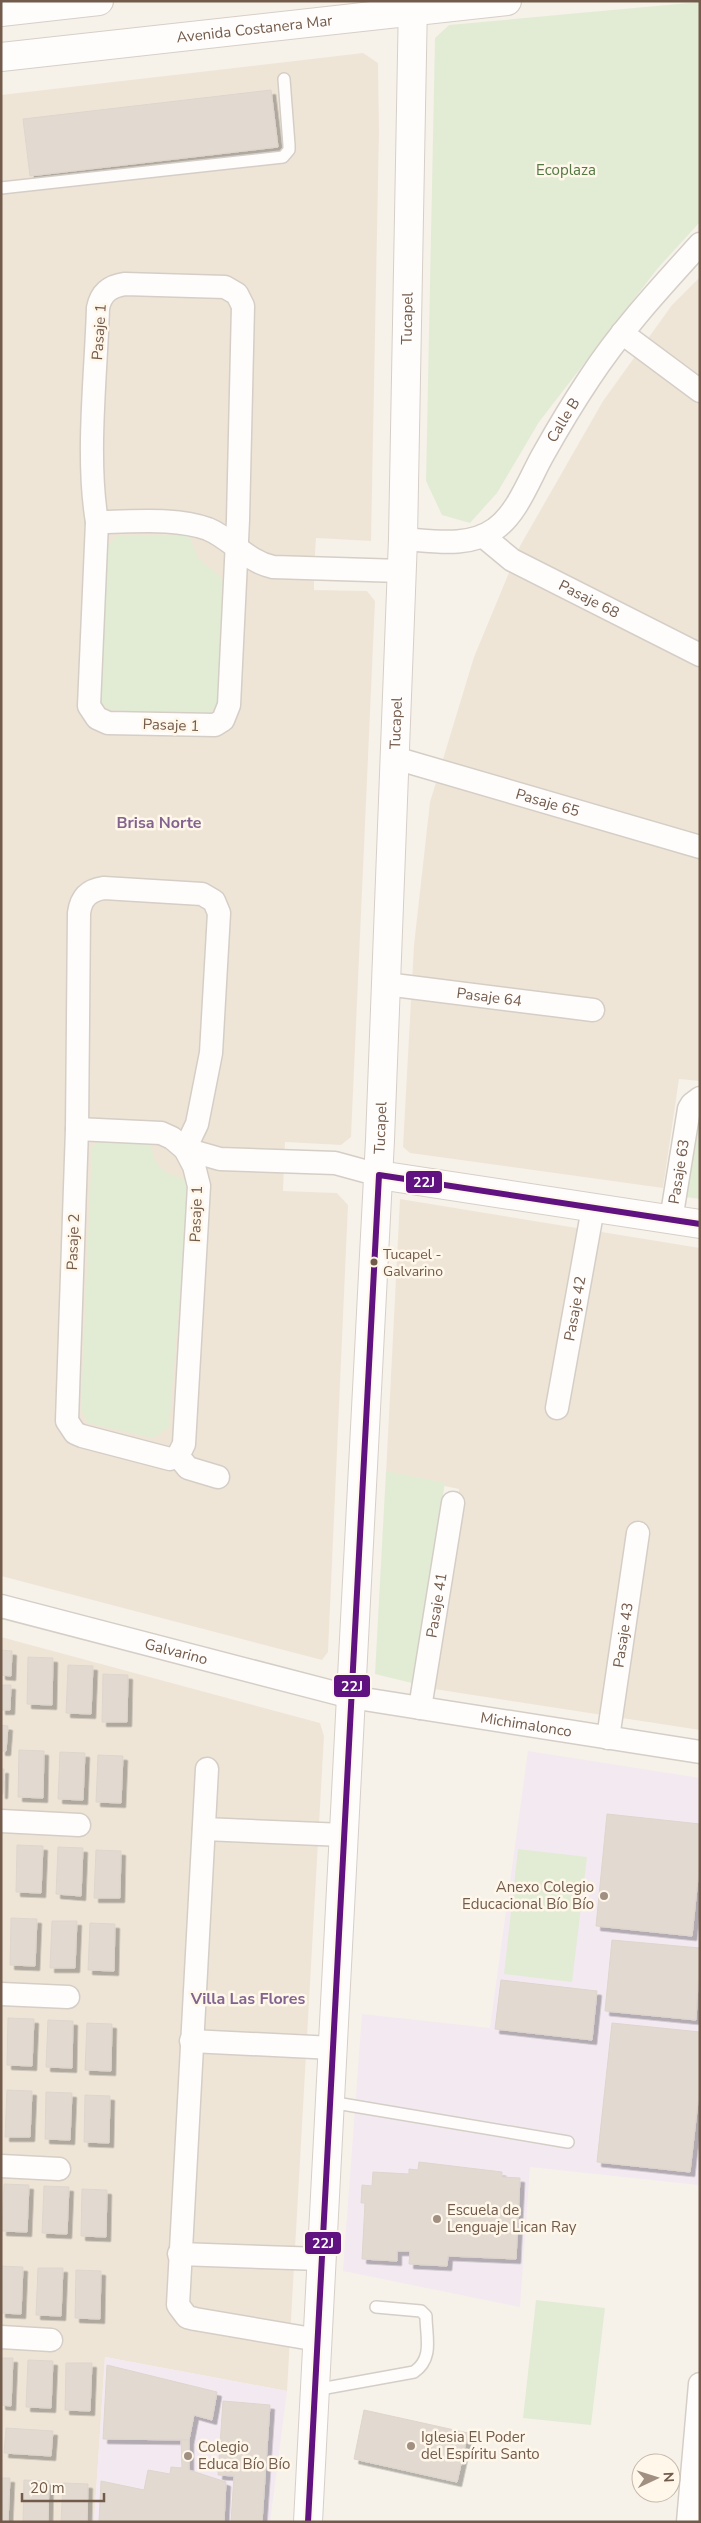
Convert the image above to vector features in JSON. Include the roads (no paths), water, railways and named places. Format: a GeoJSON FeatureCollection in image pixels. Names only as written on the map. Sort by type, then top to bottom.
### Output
{"type":"FeatureCollection","features":[{"type":"Feature","properties":{"kind":"main road"},"geometry":{"type":"LineString","coordinates":[[1,12],[99,1]]}},
{"type":"Feature","properties":{"kind":"main road","name":"Avenida Costanera Mar"},"geometry":{"type":"LineString","coordinates":[[1,57],[413,7],[507,1]]}},
{"type":"Feature","properties":{"kind":"main road","name":"Tucapel"},"geometry":{"type":"LineString","coordinates":[[308,2522],[379,1175],[403,540],[413,7]]}},
{"type":"Feature","properties":{"kind":"main road"},"geometry":{"type":"LineString","coordinates":[[379,1175],[700,1224]]}},
{"type":"Feature","properties":{"kind":"street","name":"Calle B"},"geometry":{"type":"LineString","coordinates":[[403,540],[460,541],[484,536],[505,521],[560,423],[622,333],[700,244]]}},
{"type":"Feature","properties":{"kind":"street","name":"Pasaje 1"},"geometry":{"type":"LineString","coordinates":[[125,284],[225,287],[237,294],[243,306],[229,705],[222,720],[215,725],[108,723],[93,714],[88,697],[98,522],[94,499],[93,464],[98,308],[102,295],[115,285],[125,284]]}},
{"type":"Feature","properties":{"kind":"street"},"geometry":{"type":"LineString","coordinates":[[622,333],[700,391]]}},
{"type":"Feature","properties":{"kind":"street"},"geometry":{"type":"LineString","coordinates":[[98,522],[181,523],[195,525],[223,537],[253,560],[273,567],[401,571]]}},
{"type":"Feature","properties":{"kind":"street","name":"Pasaje 68"},"geometry":{"type":"LineString","coordinates":[[484,536],[512,560],[700,656]]}},
{"type":"Feature","properties":{"kind":"street","name":"Pasaje 65"},"geometry":{"type":"LineString","coordinates":[[395,758],[700,847]]}},
{"type":"Feature","properties":{"kind":"street","name":"Pasaje 2"},"geometry":{"type":"LineString","coordinates":[[178,1456],[170,1459],[162,1458],[75,1434],[67,1421],[77,1129],[79,913],[82,900],[91,891],[104,888],[196,892],[209,896],[217,906],[220,919],[211,1054],[196,1124],[185,1149]]}},
{"type":"Feature","properties":{"kind":"street","name":"Pasaje 64"},"geometry":{"type":"LineString","coordinates":[[386,984],[593,1010]]}},
{"type":"Feature","properties":{"kind":"street","name":"Pasaje 63"},"geometry":{"type":"LineString","coordinates":[[671,1220],[689,1109],[700,1098]]}},
{"type":"Feature","properties":{"kind":"street"},"geometry":{"type":"LineString","coordinates":[[77,1129],[161,1133],[172,1138],[185,1149],[220,1159],[335,1163],[379,1175]]}},
{"type":"Feature","properties":{"kind":"street","name":"Pasaje 1"},"geometry":{"type":"LineString","coordinates":[[178,1456],[184,1444],[199,1186],[194,1166],[185,1149]]}},
{"type":"Feature","properties":{"kind":"street","name":"Pasaje 42"},"geometry":{"type":"LineString","coordinates":[[557,1408],[593,1208]]}},
{"type":"Feature","properties":{"kind":"street"},"geometry":{"type":"LineString","coordinates":[[178,1456],[188,1468],[218,1477]]}},
{"type":"Feature","properties":{"kind":"street","name":"Pasaje 41"},"geometry":{"type":"LineString","coordinates":[[420,1708],[453,1503]]}},
{"type":"Feature","properties":{"kind":"street","name":"Pasaje 43"},"geometry":{"type":"LineString","coordinates":[[608,1738],[638,1533]]}},
{"type":"Feature","properties":{"kind":"street","name":"Galvarino"},"geometry":{"type":"LineString","coordinates":[[1,1606],[351,1697]]}},
{"type":"Feature","properties":{"kind":"street","name":"Michimalonco"},"geometry":{"type":"LineString","coordinates":[[351,1697],[700,1752]]}},
{"type":"Feature","properties":{"kind":"street"},"geometry":{"type":"LineString","coordinates":[[207,1769],[179,2254],[178,2305],[187,2317],[318,2340]]}},
{"type":"Feature","properties":{"kind":"street"},"geometry":{"type":"LineString","coordinates":[[1,1821],[79,1825]]}},
{"type":"Feature","properties":{"kind":"street"},"geometry":{"type":"LineString","coordinates":[[204,1829],[344,1835]]}},
{"type":"Feature","properties":{"kind":"street"},"geometry":{"type":"LineString","coordinates":[[1,1994],[68,1997]]}},
{"type":"Feature","properties":{"kind":"street"},"geometry":{"type":"LineString","coordinates":[[191,2041],[333,2048]]}},
{"type":"Feature","properties":{"kind":"street"},"geometry":{"type":"LineString","coordinates":[[1,2166],[59,2169]]}},
{"type":"Feature","properties":{"kind":"street"},"geometry":{"type":"LineString","coordinates":[[179,2254],[322,2259]]}},
{"type":"Feature","properties":{"kind":"street"},"geometry":{"type":"LineString","coordinates":[[1,2337],[51,2340]]}},
{"type":"Feature","properties":{"kind":"street"},"geometry":{"type":"LineString","coordinates":[[688,2522],[700,2384]]}},
{"type":"Feature","properties":{"kind":"lane"},"geometry":{"type":"LineString","coordinates":[[1,188],[283,157],[289,150],[284,79]]}},
{"type":"Feature","properties":{"kind":"lane"},"geometry":{"type":"LineString","coordinates":[[330,2102],[568,2142]]}},
{"type":"Feature","properties":{"kind":"lane"},"geometry":{"type":"LineString","coordinates":[[315,2390],[414,2372],[424,2365],[427,2356],[426,2316],[421,2311],[376,2307]]}},
{"type":"Feature","properties":{"kind":"place","name":"Tucapel - Galvarino"},"geometry":{"type":"Point","coordinates":[374,1262]}},
{"type":"Feature","properties":{"kind":"place","name":"Anexo Colegio Educacional Bío Bío"},"geometry":{"type":"Point","coordinates":[604,1896]}},
{"type":"Feature","properties":{"kind":"place","name":"Escuela de Lenguaje Lican Ray"},"geometry":{"type":"Point","coordinates":[437,2219]}},
{"type":"Feature","properties":{"kind":"place","name":"Iglesia El Poder del Espíritu Santo"},"geometry":{"type":"Point","coordinates":[411,2446]}},
{"type":"Feature","properties":{"kind":"place","name":"Colegio Educa Bío Bío"},"geometry":{"type":"Point","coordinates":[188,2456]}},
{"type":"Feature","properties":{"kind":"district","name":"Brisa Norte"},"geometry":{"type":"Point","coordinates":[159,822]}},
{"type":"Feature","properties":{"kind":"district","name":"Villa Las Flores"},"geometry":{"type":"Point","coordinates":[248,1998]}},
{"type":"Feature","properties":{"kind":"park label","name":"Ecoplaza"},"geometry":{"type":"Point","coordinates":[566,170]}}]}
